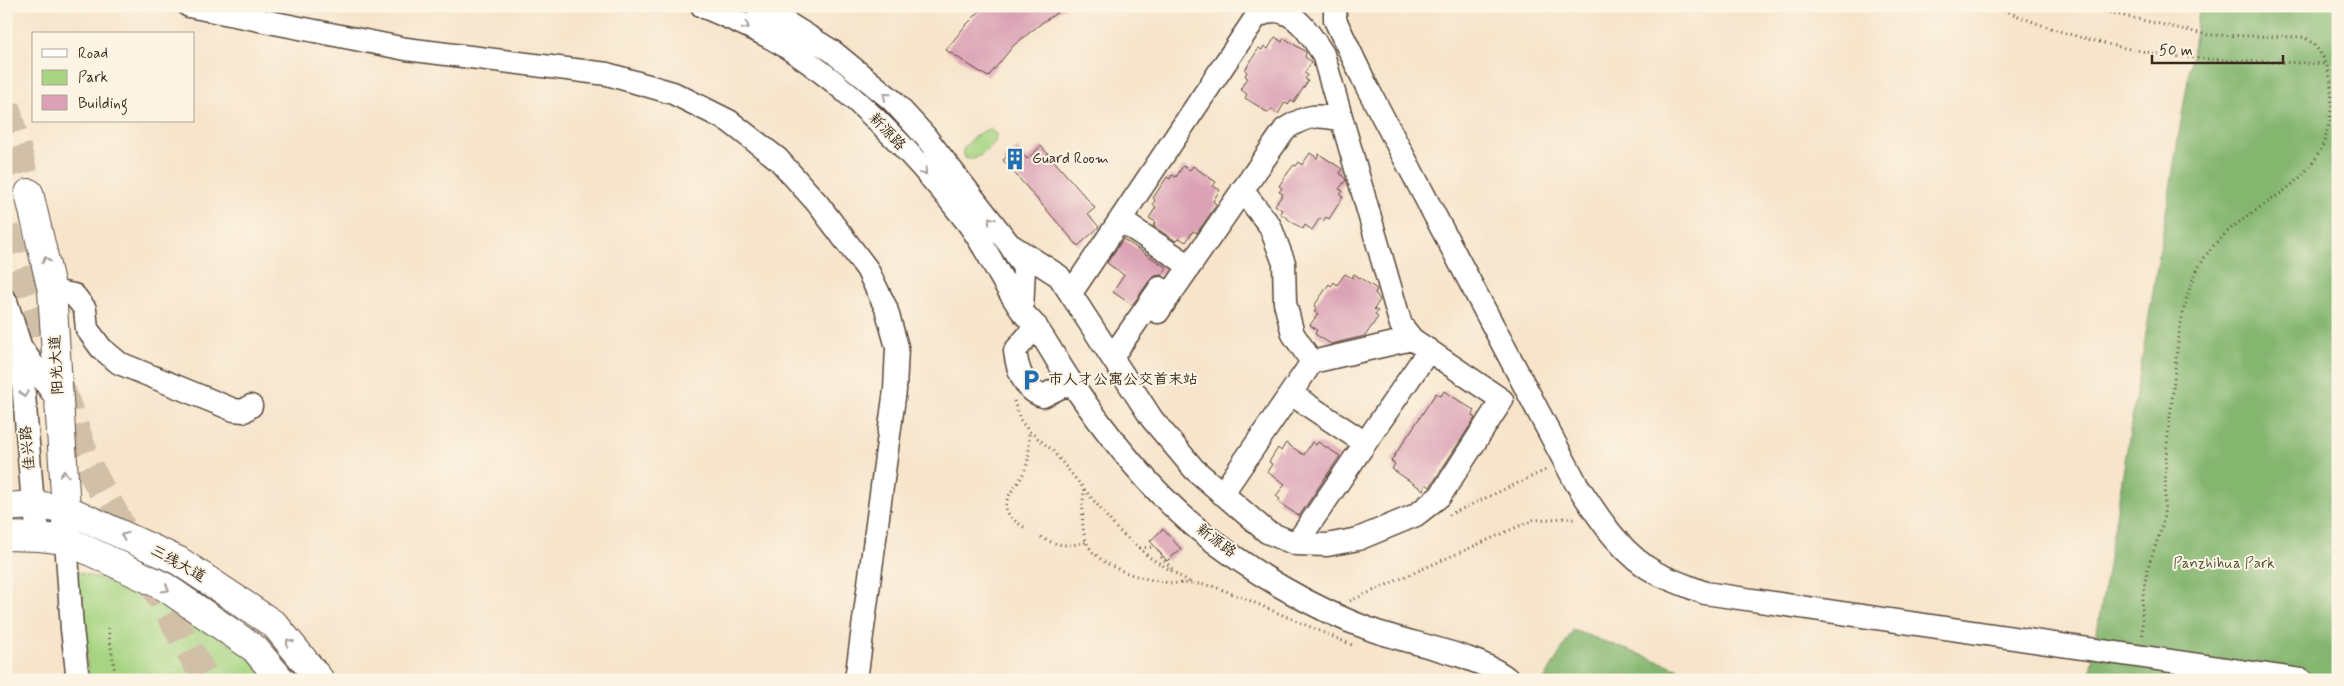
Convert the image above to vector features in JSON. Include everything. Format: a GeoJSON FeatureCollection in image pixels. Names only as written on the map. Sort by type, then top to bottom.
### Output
{"type":"FeatureCollection","features":[{"type":"Feature","properties":{"kind":"main road","name":"阳光大道"},"geometry":{"type":"LineString","coordinates":[[30,193],[52,291],[60,404],[66,509],[53,538]]}},
{"type":"Feature","properties":{"kind":"main road","name":"三线大道"},"geometry":{"type":"LineString","coordinates":[[6,507],[33,505],[66,509],[179,561],[276,625],[320,680]]}},
{"type":"Feature","properties":{"kind":"main road","name":"三线大道"},"geometry":{"type":"LineString","coordinates":[[6,536],[53,538],[165,587],[255,649],[281,680]]}},
{"type":"Feature","properties":{"kind":"street"},"geometry":{"type":"LineString","coordinates":[[189,6],[406,49],[607,74],[673,93],[729,121],[778,159],[818,204],[867,269],[886,308],[897,347],[895,390],[856,680]]}},
{"type":"Feature","properties":{"kind":"street","name":"新源路"},"geometry":{"type":"LineString","coordinates":[[702,6],[738,21],[783,45],[830,78],[890,132],[969,224],[1071,382],[1108,432],[1155,489],[1199,530],[1284,589],[1327,612],[1373,630],[1490,666],[1509,680]]}},
{"type":"Feature","properties":{"kind":"street","name":"新源路"},"geometry":{"type":"LineString","coordinates":[[756,6],[832,51],[892,100],[948,162],[1010,244],[1024,268],[1029,318]]}},
{"type":"Feature","properties":{"kind":"street"},"geometry":{"type":"LineString","coordinates":[[1334,6],[1335,20],[1367,87],[1564,462],[1603,524],[1628,552],[1657,573],[1705,593],[2301,680]]}},
{"type":"Feature","properties":{"kind":"street"},"geometry":{"type":"LineString","coordinates":[[1010,244],[1059,276],[1152,419],[1194,469],[1267,532],[1296,544],[1327,546],[1358,539],[1416,515],[1440,496],[1502,400],[1420,345],[1402,325],[1323,54],[1310,33],[1293,18],[1274,11],[1256,17],[1071,294]]}},
{"type":"Feature","properties":{"kind":"street"},"geometry":{"type":"LineString","coordinates":[[1112,357],[1184,262],[1242,190],[1285,129],[1303,118],[1322,115],[1342,120]]}},
{"type":"Feature","properties":{"kind":"street"},"geometry":{"type":"LineString","coordinates":[[1242,190],[1270,226],[1284,264],[1285,303],[1293,334],[1312,362]]}},
{"type":"Feature","properties":{"kind":"street"},"geometry":{"type":"LineString","coordinates":[[1120,220],[1184,262]]}},
{"type":"Feature","properties":{"kind":"street"},"geometry":{"type":"LineString","coordinates":[[1158,312],[1184,262]]}},
{"type":"Feature","properties":{"kind":"street"},"geometry":{"type":"LineString","coordinates":[[52,291],[74,295],[85,309],[87,330],[100,348],[119,363],[234,410],[244,411],[251,406]]}},
{"type":"Feature","properties":{"kind":"street","name":"佳兴路"},"geometry":{"type":"LineString","coordinates":[[6,301],[20,345],[33,505],[53,538],[72,629],[78,680]]}},
{"type":"Feature","properties":{"kind":"street"},"geometry":{"type":"LineString","coordinates":[[1029,318],[1016,351],[1021,374],[1030,389],[1043,396],[1071,382]]}},
{"type":"Feature","properties":{"kind":"street"},"geometry":{"type":"LineString","coordinates":[[20,345],[60,404]]}},
{"type":"Feature","properties":{"kind":"street"},"geometry":{"type":"LineString","coordinates":[[1217,490],[1291,394],[1312,362],[1420,345]]}},
{"type":"Feature","properties":{"kind":"street"},"geometry":{"type":"LineString","coordinates":[[1296,544],[1365,443],[1420,345]]}},
{"type":"Feature","properties":{"kind":"street"},"geometry":{"type":"LineString","coordinates":[[1291,394],[1365,443]]}},
{"type":"Feature","properties":{"kind":"street"},"geometry":{"type":"LineString","coordinates":[[1217,490],[1243,442]]}},
{"type":"Feature","properties":{"kind":"path"},"geometry":{"type":"LineString","coordinates":[[1996,6],[2026,20],[2091,40],[2160,54],[2327,64]]}},
{"type":"Feature","properties":{"kind":"path"},"geometry":{"type":"LineString","coordinates":[[2080,6],[2208,35],[2304,37],[2314,43],[2327,64],[2332,100],[2326,137],[2310,168],[2296,182],[2225,234],[2209,253],[2195,276],[2185,303],[2179,332],[2166,459],[2164,513],[2143,592],[2141,617],[2145,657]]}},
{"type":"Feature","properties":{"kind":"path"},"geometry":{"type":"LineString","coordinates":[[1024,527],[1012,518],[1006,506],[1006,499],[1026,469],[1029,431]]}},
{"type":"Feature","properties":{"kind":"path"},"geometry":{"type":"LineString","coordinates":[[1449,516],[1564,462]]}},
{"type":"Feature","properties":{"kind":"path"},"geometry":{"type":"LineString","coordinates":[[1084,488],[1083,509],[1086,542],[1098,557],[1126,572],[1149,579],[1178,584],[1191,583]]}},
{"type":"Feature","properties":{"kind":"path"},"geometry":{"type":"LineString","coordinates":[[1327,612],[1533,520],[1568,518],[1603,524]]}},
{"type":"Feature","properties":{"kind":"path"},"geometry":{"type":"LineString","coordinates":[[1041,537],[1064,545],[1086,542]]}},
{"type":"Feature","properties":{"kind":"path"},"geometry":{"type":"LineString","coordinates":[[1140,548],[1153,547]]}},
{"type":"Feature","properties":{"kind":"path"},"geometry":{"type":"LineString","coordinates":[[1162,557],[1175,572]]}},
{"type":"Feature","properties":{"kind":"path"},"geometry":{"type":"LineString","coordinates":[[108,628],[116,680]]}},
{"type":"Feature","properties":{"kind":"green space","name":"Panzhihua Park"},"geometry":{"type":"Polygon","coordinates":[[[2200,6],[2338,6],[2338,680],[2089,680],[2200,6]]]}},
{"type":"Feature","properties":{"kind":"green space"},"geometry":{"type":"Polygon","coordinates":[[[990,129],[996,134],[995,142],[978,157],[974,159],[965,158],[963,150],[968,143],[979,134],[990,129]]]}},
{"type":"Feature","properties":{"kind":"green space"},"geometry":{"type":"Polygon","coordinates":[[[75,571],[161,598],[248,656],[267,680],[89,680],[75,571]]]}},
{"type":"Feature","properties":{"kind":"green space"},"geometry":{"type":"Polygon","coordinates":[[[1573,630],[1710,680],[1544,680],[1573,630]]]}},
{"type":"Feature","properties":{"kind":"building"},"geometry":{"type":"Polygon","coordinates":[[[985,6],[1067,6],[1014,45],[988,77],[946,50],[965,26],[985,6]]]}},
{"type":"Feature","properties":{"kind":"building"},"geometry":{"type":"Polygon","coordinates":[[[1275,37],[1282,42],[1284,38],[1306,52],[1305,57],[1312,62],[1304,73],[1308,75],[1305,79],[1308,81],[1294,102],[1291,101],[1288,105],[1285,102],[1278,114],[1271,109],[1268,113],[1245,98],[1247,94],[1240,89],[1248,78],[1245,76],[1247,72],[1245,70],[1259,48],[1262,50],[1264,46],[1268,49],[1275,37]]]}},
{"type":"Feature","properties":{"kind":"building"},"geometry":{"type":"Polygon","coordinates":[[[1041,146],[1095,208],[1088,214],[1099,227],[1078,246],[1003,160],[1017,148],[1027,159],[1041,146]]]}},
{"type":"Feature","properties":{"kind":"building"},"geometry":{"type":"Polygon","coordinates":[[[1310,153],[1317,158],[1319,154],[1342,169],[1340,173],[1346,180],[1339,189],[1343,191],[1340,195],[1343,197],[1329,219],[1326,217],[1323,221],[1320,218],[1312,230],[1305,225],[1303,229],[1292,222],[1280,213],[1282,210],[1275,205],[1283,194],[1279,192],[1282,188],[1279,186],[1289,171],[1299,162],[1302,165],[1310,153]]]}},
{"type":"Feature","properties":{"kind":"building"},"geometry":{"type":"Polygon","coordinates":[[[1183,166],[1190,170],[1193,166],[1216,182],[1213,186],[1220,190],[1213,201],[1216,204],[1214,208],[1197,233],[1193,231],[1186,242],[1179,238],[1176,241],[1153,226],[1156,222],[1149,218],[1156,207],[1153,204],[1155,200],[1153,198],[1167,177],[1170,179],[1172,175],[1176,177],[1183,166]]]}},
{"type":"Feature","properties":{"kind":"building"},"geometry":{"type":"Polygon","coordinates":[[[1123,239],[1167,268],[1162,275],[1155,276],[1150,280],[1132,305],[1113,292],[1124,275],[1107,263],[1123,239]]]}},
{"type":"Feature","properties":{"kind":"building"},"geometry":{"type":"Polygon","coordinates":[[[1345,274],[1352,278],[1354,274],[1377,289],[1375,293],[1380,300],[1374,309],[1378,311],[1375,315],[1378,317],[1365,336],[1331,344],[1315,334],[1317,330],[1310,325],[1318,314],[1314,312],[1317,308],[1314,306],[1329,284],[1331,286],[1334,282],[1337,285],[1345,274]]]}},
{"type":"Feature","properties":{"kind":"building"},"geometry":{"type":"Polygon","coordinates":[[[1444,391],[1475,411],[1472,416],[1475,418],[1430,487],[1426,484],[1423,490],[1392,469],[1395,464],[1391,461],[1436,393],[1441,396],[1444,391]]]}},
{"type":"Feature","properties":{"kind":"building"},"geometry":{"type":"Polygon","coordinates":[[[1312,442],[1316,445],[1318,442],[1340,456],[1299,516],[1278,502],[1280,499],[1276,496],[1285,484],[1267,472],[1272,464],[1269,462],[1278,448],[1281,451],[1286,443],[1304,455],[1312,442]]]}},
{"type":"Feature","properties":{"kind":"building"},"geometry":{"type":"Polygon","coordinates":[[[1163,529],[1181,549],[1167,561],[1150,541],[1163,529]]]}},
{"type":"Feature","properties":{"kind":"tunnel"},"geometry":{"type":"LineString","coordinates":[[6,106],[29,193]]}},
{"type":"Feature","properties":{"kind":"tunnel"},"geometry":{"type":"LineString","coordinates":[[6,228],[18,269],[90,469],[206,680]]}},
{"type":"Feature","properties":{"kind":"place","name":"Guard Room"},"geometry":{"type":"Point","coordinates":[1015,159]}},
{"type":"Feature","properties":{"kind":"place","name":"市人才公寓公交首末站"},"geometry":{"type":"Point","coordinates":[1031,380]}}]}
